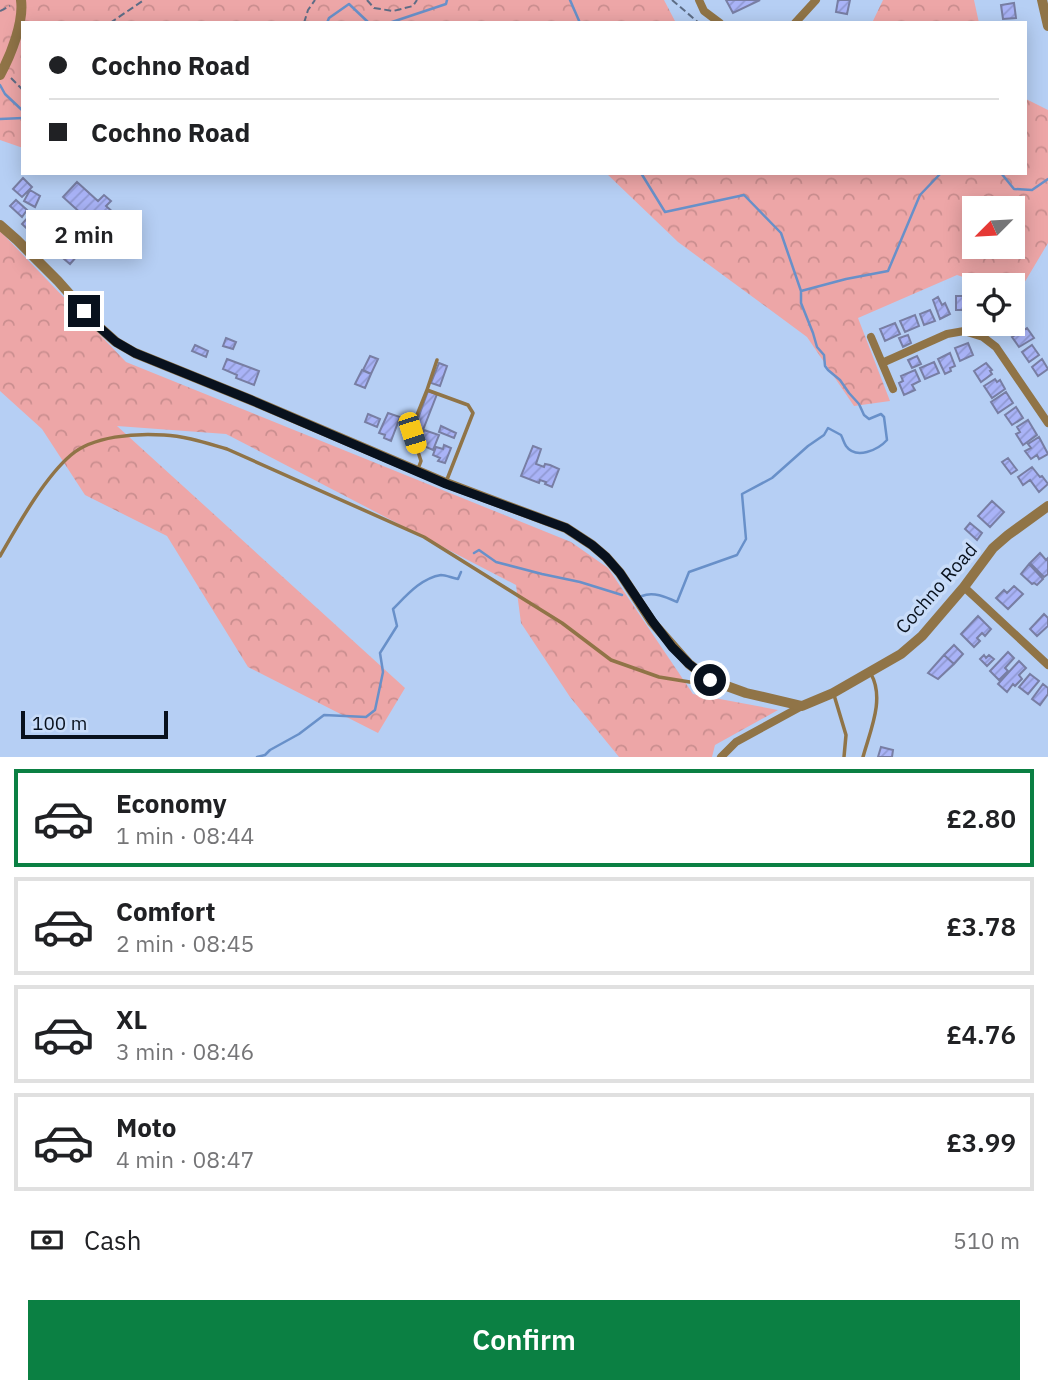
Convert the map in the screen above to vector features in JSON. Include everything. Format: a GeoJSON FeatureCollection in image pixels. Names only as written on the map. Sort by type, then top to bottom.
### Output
{"type":"FeatureCollection","features":[{"type":"Feature","properties":{"kind":"street"},"geometry":{"type":"LineString","coordinates":[[699,0],[704,11],[717,21]]}},
{"type":"Feature","properties":{"kind":"street"},"geometry":{"type":"LineString","coordinates":[[797,21],[816,0]]}},
{"type":"Feature","properties":{"kind":"street"},"geometry":{"type":"LineString","coordinates":[[1042,0],[1048,26]]}},
{"type":"Feature","properties":{"kind":"street"},"geometry":{"type":"LineString","coordinates":[[1,74],[20,24],[21,1]]}},
{"type":"Feature","properties":{"kind":"street"},"geometry":{"type":"LineString","coordinates":[[0,225],[34,256],[116,342],[135,353],[446,484],[566,528],[606,557],[672,647],[695,669],[710,680],[746,693],[802,706]]}},
{"type":"Feature","properties":{"kind":"street"},"geometry":{"type":"LineString","coordinates":[[882,363],[947,334],[964,331],[983,337],[996,347],[1048,423]]}},
{"type":"Feature","properties":{"kind":"street"},"geometry":{"type":"LineString","coordinates":[[871,337],[893,389]]}},
{"type":"Feature","properties":{"kind":"street","name":"Cochno Road"},"geometry":{"type":"LineString","coordinates":[[802,706],[833,693],[911,646],[1000,542],[1048,506]]}},
{"type":"Feature","properties":{"kind":"street"},"geometry":{"type":"LineString","coordinates":[[964,587],[1048,665]]}},
{"type":"Feature","properties":{"kind":"street"},"geometry":{"type":"LineString","coordinates":[[721,757],[742,738],[802,706]]}},
{"type":"Feature","properties":{"kind":"lane"},"geometry":{"type":"LineString","coordinates":[[417,471],[421,461],[411,430],[437,360]]}},
{"type":"Feature","properties":{"kind":"lane"},"geometry":{"type":"LineString","coordinates":[[427,390],[468,405],[472,413],[446,484]]}},
{"type":"Feature","properties":{"kind":"lane"},"geometry":{"type":"LineString","coordinates":[[0,556],[33,501],[55,471],[83,446],[102,439],[165,435],[227,449],[424,537],[562,623],[611,660],[659,677],[702,684],[710,680]]}},
{"type":"Feature","properties":{"kind":"lane"},"geometry":{"type":"LineString","coordinates":[[863,757],[878,696],[870,672]]}},
{"type":"Feature","properties":{"kind":"lane"},"geometry":{"type":"LineString","coordinates":[[833,693],[846,735],[844,757]]}},
{"type":"Feature","properties":{"kind":"path"},"geometry":{"type":"LineString","coordinates":[[113,21],[144,0]]}},
{"type":"Feature","properties":{"kind":"path"},"geometry":{"type":"LineString","coordinates":[[305,21],[315,0]]}},
{"type":"Feature","properties":{"kind":"path"},"geometry":{"type":"LineString","coordinates":[[367,0],[374,8],[393,10],[413,6],[417,0]]}},
{"type":"Feature","properties":{"kind":"path"},"geometry":{"type":"LineString","coordinates":[[672,0],[697,21]]}},
{"type":"Feature","properties":{"kind":"path"},"geometry":{"type":"LineString","coordinates":[[0,11],[21,1]]}},
{"type":"Feature","properties":{"kind":"path"},"geometry":{"type":"LineString","coordinates":[[1,74],[12,79],[21,88]]}},
{"type":"Feature","properties":{"kind":"green space"},"geometry":{"type":"Polygon","coordinates":[[[0,0],[664,0],[675,21],[21,21],[21,147],[0,140],[0,0]]]}},
{"type":"Feature","properties":{"kind":"green space"},"geometry":{"type":"Polygon","coordinates":[[[883,0],[974,0],[979,21],[873,21],[883,0]]]}},
{"type":"Feature","properties":{"kind":"green space"},"geometry":{"type":"Polygon","coordinates":[[[1027,100],[1048,110],[1048,243],[1025,282],[1025,273],[962,273],[962,277],[957,275],[858,318],[890,401],[854,406],[807,337],[678,242],[608,175],[1027,175],[1027,100]]]}},
{"type":"Feature","properties":{"kind":"green space"},"geometry":{"type":"Polygon","coordinates":[[[0,231],[126,362],[571,542],[608,568],[693,694],[778,710],[715,745],[712,757],[619,757],[570,697],[521,623],[516,585],[226,434],[117,426],[405,688],[378,733],[248,667],[167,536],[85,495],[42,429],[0,391],[0,231]]]}},
{"type":"Feature","properties":{"kind":"building"},"geometry":{"type":"Polygon","coordinates":[[[726,0],[760,0],[733,13],[726,0]]]}},
{"type":"Feature","properties":{"kind":"building"},"geometry":{"type":"Polygon","coordinates":[[[838,0],[850,0],[847,14],[836,12],[838,0]]]}},
{"type":"Feature","properties":{"kind":"building"},"geometry":{"type":"Polygon","coordinates":[[[1014,3],[1016,18],[1003,19],[1001,5],[1014,3]]]}},
{"type":"Feature","properties":{"kind":"building"},"geometry":{"type":"Polygon","coordinates":[[[23,178],[32,187],[22,197],[13,189],[23,178]]]}},
{"type":"Feature","properties":{"kind":"building"},"geometry":{"type":"Polygon","coordinates":[[[77,182],[98,201],[104,195],[111,201],[106,206],[115,214],[106,223],[102,220],[96,227],[63,197],[77,182]]]}},
{"type":"Feature","properties":{"kind":"building"},"geometry":{"type":"Polygon","coordinates":[[[30,190],[40,196],[35,207],[24,201],[30,190]]]}},
{"type":"Feature","properties":{"kind":"building"},"geometry":{"type":"Polygon","coordinates":[[[16,200],[27,210],[22,217],[10,206],[16,200]]]}},
{"type":"Feature","properties":{"kind":"building"},"geometry":{"type":"Polygon","coordinates":[[[37,213],[44,218],[42,224],[47,229],[38,239],[22,224],[31,214],[34,216],[37,213]]]}},
{"type":"Feature","properties":{"kind":"building"},"geometry":{"type":"Polygon","coordinates":[[[68,240],[76,246],[71,251],[77,256],[70,264],[57,253],[68,240]]]}},
{"type":"Feature","properties":{"kind":"building"},"geometry":{"type":"Polygon","coordinates":[[[956,296],[962,296],[962,310],[956,310],[956,296]]]}},
{"type":"Feature","properties":{"kind":"building"},"geometry":{"type":"Polygon","coordinates":[[[938,297],[942,305],[945,303],[950,314],[940,319],[933,300],[938,297]]]}},
{"type":"Feature","properties":{"kind":"building"},"geometry":{"type":"Polygon","coordinates":[[[930,310],[935,321],[924,325],[920,314],[930,310]]]}},
{"type":"Feature","properties":{"kind":"building"},"geometry":{"type":"Polygon","coordinates":[[[915,315],[919,326],[905,332],[900,321],[915,315]]]}},
{"type":"Feature","properties":{"kind":"building"},"geometry":{"type":"Polygon","coordinates":[[[895,323],[900,334],[885,341],[880,329],[895,323]]]}},
{"type":"Feature","properties":{"kind":"building"},"geometry":{"type":"Polygon","coordinates":[[[1027,328],[1034,338],[1019,347],[1012,337],[1025,336],[1027,328]]]}},
{"type":"Feature","properties":{"kind":"building"},"geometry":{"type":"Polygon","coordinates":[[[908,335],[911,343],[903,347],[899,338],[908,335]]]}},
{"type":"Feature","properties":{"kind":"building"},"geometry":{"type":"Polygon","coordinates":[[[226,338],[236,342],[233,349],[223,346],[226,338]]]}},
{"type":"Feature","properties":{"kind":"building"},"geometry":{"type":"Polygon","coordinates":[[[968,343],[973,355],[960,361],[955,348],[968,343]]]}},
{"type":"Feature","properties":{"kind":"building"},"geometry":{"type":"Polygon","coordinates":[[[195,345],[208,351],[206,357],[192,351],[195,345]]]}},
{"type":"Feature","properties":{"kind":"building"},"geometry":{"type":"Polygon","coordinates":[[[1032,345],[1039,355],[1029,362],[1022,352],[1032,345]]]}},
{"type":"Feature","properties":{"kind":"building"},"geometry":{"type":"Polygon","coordinates":[[[950,353],[955,366],[945,374],[938,359],[950,353]]]}},
{"type":"Feature","properties":{"kind":"building"},"geometry":{"type":"Polygon","coordinates":[[[370,356],[378,359],[371,374],[363,370],[370,356]]]}},
{"type":"Feature","properties":{"kind":"building"},"geometry":{"type":"Polygon","coordinates":[[[917,356],[921,364],[912,368],[908,360],[917,356]]]}},
{"type":"Feature","properties":{"kind":"building"},"geometry":{"type":"Polygon","coordinates":[[[227,359],[259,371],[254,385],[223,369],[227,359]]]}},
{"type":"Feature","properties":{"kind":"building"},"geometry":{"type":"Polygon","coordinates":[[[1042,359],[1048,369],[1038,376],[1032,367],[1042,359]]]}},
{"type":"Feature","properties":{"kind":"building"},"geometry":{"type":"Polygon","coordinates":[[[934,362],[939,373],[925,379],[920,368],[934,362]]]}},
{"type":"Feature","properties":{"kind":"building"},"geometry":{"type":"Polygon","coordinates":[[[439,363],[447,366],[440,386],[431,383],[439,363]]]}},
{"type":"Feature","properties":{"kind":"building"},"geometry":{"type":"Polygon","coordinates":[[[986,363],[992,374],[981,382],[974,371],[986,363]]]}},
{"type":"Feature","properties":{"kind":"building"},"geometry":{"type":"Polygon","coordinates":[[[362,370],[371,374],[365,388],[355,384],[362,370]]]}},
{"type":"Feature","properties":{"kind":"building"},"geometry":{"type":"Polygon","coordinates":[[[915,370],[920,381],[912,385],[915,390],[904,395],[899,383],[903,381],[901,376],[915,370]]]}},
{"type":"Feature","properties":{"kind":"building"},"geometry":{"type":"Polygon","coordinates":[[[995,379],[997,382],[1000,380],[1005,389],[992,398],[984,386],[995,379]]]}},
{"type":"Feature","properties":{"kind":"building"},"geometry":{"type":"Polygon","coordinates":[[[428,391],[437,394],[423,430],[415,427],[428,391]]]}},
{"type":"Feature","properties":{"kind":"building"},"geometry":{"type":"Polygon","coordinates":[[[1006,392],[1013,403],[998,413],[991,402],[1006,392]]]}},
{"type":"Feature","properties":{"kind":"building"},"geometry":{"type":"Polygon","coordinates":[[[1016,407],[1023,418],[1012,425],[1005,415],[1016,407]]]}},
{"type":"Feature","properties":{"kind":"building"},"geometry":{"type":"Polygon","coordinates":[[[388,413],[400,417],[391,441],[379,433],[388,413]]]}},
{"type":"Feature","properties":{"kind":"building"},"geometry":{"type":"Polygon","coordinates":[[[368,414],[380,419],[377,427],[365,422],[368,414]]]}},
{"type":"Feature","properties":{"kind":"building"},"geometry":{"type":"Polygon","coordinates":[[[1028,420],[1037,435],[1023,445],[1016,434],[1020,432],[1017,427],[1028,420]]]}},
{"type":"Feature","properties":{"kind":"building"},"geometry":{"type":"Polygon","coordinates":[[[441,426],[456,433],[454,438],[439,432],[441,426]]]}},
{"type":"Feature","properties":{"kind":"building"},"geometry":{"type":"Polygon","coordinates":[[[424,430],[439,435],[433,450],[419,444],[424,430]]]}},
{"type":"Feature","properties":{"kind":"building"},"geometry":{"type":"Polygon","coordinates":[[[1039,437],[1048,454],[1039,459],[1037,455],[1031,459],[1025,451],[1031,448],[1028,444],[1039,437]]]}},
{"type":"Feature","properties":{"kind":"building"},"geometry":{"type":"Polygon","coordinates":[[[444,445],[451,448],[445,463],[438,461],[440,458],[433,455],[436,447],[443,449],[444,445]]]}},
{"type":"Feature","properties":{"kind":"building"},"geometry":{"type":"Polygon","coordinates":[[[533,446],[541,449],[536,464],[559,469],[552,487],[545,484],[546,482],[540,480],[539,483],[521,476],[533,446]]]}},
{"type":"Feature","properties":{"kind":"building"},"geometry":{"type":"Polygon","coordinates":[[[1008,458],[1017,470],[1011,474],[1002,462],[1008,458]]]}},
{"type":"Feature","properties":{"kind":"building"},"geometry":{"type":"Polygon","coordinates":[[[1032,467],[1048,484],[1039,492],[1030,480],[1023,485],[1018,477],[1032,467]]]}},
{"type":"Feature","properties":{"kind":"building"},"geometry":{"type":"Polygon","coordinates":[[[992,501],[1004,512],[990,527],[978,516],[992,501]]]}},
{"type":"Feature","properties":{"kind":"building"},"geometry":{"type":"Polygon","coordinates":[[[970,523],[982,533],[977,540],[965,529],[970,523]]]}},
{"type":"Feature","properties":{"kind":"building"},"geometry":{"type":"Polygon","coordinates":[[[1040,553],[1046,560],[1048,558],[1048,574],[1044,577],[1030,563],[1040,553]]]}},
{"type":"Feature","properties":{"kind":"building"},"geometry":{"type":"Polygon","coordinates":[[[1029,564],[1043,579],[1037,585],[1021,574],[1029,564]]]}},
{"type":"Feature","properties":{"kind":"building"},"geometry":{"type":"Polygon","coordinates":[[[1014,586],[1023,594],[1008,609],[996,598],[1004,590],[1007,593],[1014,586]]]}},
{"type":"Feature","properties":{"kind":"building"},"geometry":{"type":"Polygon","coordinates":[[[1044,614],[1048,618],[1048,626],[1037,636],[1030,629],[1044,614]]]}},
{"type":"Feature","properties":{"kind":"building"},"geometry":{"type":"Polygon","coordinates":[[[978,616],[991,629],[985,636],[982,633],[977,638],[980,641],[974,647],[961,634],[978,616]]]}},
{"type":"Feature","properties":{"kind":"building"},"geometry":{"type":"Polygon","coordinates":[[[954,645],[963,654],[954,664],[944,655],[954,645]]]}},
{"type":"Feature","properties":{"kind":"building"},"geometry":{"type":"Polygon","coordinates":[[[1008,652],[1014,658],[1005,668],[1008,671],[999,680],[990,671],[1008,652]]]}},
{"type":"Feature","properties":{"kind":"building"},"geometry":{"type":"Polygon","coordinates":[[[944,655],[954,664],[938,679],[928,673],[944,655]]]}},
{"type":"Feature","properties":{"kind":"building"},"geometry":{"type":"Polygon","coordinates":[[[984,655],[994,659],[987,666],[980,659],[984,655]]]}},
{"type":"Feature","properties":{"kind":"building"},"geometry":{"type":"Polygon","coordinates":[[[1019,661],[1026,668],[1019,675],[1022,679],[1015,686],[1013,684],[1007,692],[998,684],[1019,661]]]}},
{"type":"Feature","properties":{"kind":"building"},"geometry":{"type":"Polygon","coordinates":[[[1030,674],[1039,681],[1028,694],[1019,687],[1030,674]]]}},
{"type":"Feature","properties":{"kind":"building"},"geometry":{"type":"Polygon","coordinates":[[[1043,684],[1048,688],[1048,694],[1040,705],[1032,699],[1043,684]]]}},
{"type":"Feature","properties":{"kind":"building"},"geometry":{"type":"Polygon","coordinates":[[[881,747],[893,750],[892,757],[878,757],[881,747]]]}},
{"type":"Feature","properties":{"kind":"waterway"},"geometry":{"type":"LineString","coordinates":[[395,21],[446,4],[447,0]]}},
{"type":"Feature","properties":{"kind":"waterway"},"geometry":{"type":"LineString","coordinates":[[570,0],[579,21]]}},
{"type":"Feature","properties":{"kind":"waterway"},"geometry":{"type":"LineString","coordinates":[[328,21],[349,4],[367,21]]}},
{"type":"Feature","properties":{"kind":"waterway"},"geometry":{"type":"LineString","coordinates":[[0,85],[5,94],[21,109]]}},
{"type":"Feature","properties":{"kind":"waterway"},"geometry":{"type":"LineString","coordinates":[[0,119],[21,118]]}},
{"type":"Feature","properties":{"kind":"waterway"},"geometry":{"type":"LineString","coordinates":[[642,175],[665,212],[744,195],[781,233],[801,291],[888,271],[920,195],[939,175]]}},
{"type":"Feature","properties":{"kind":"waterway"},"geometry":{"type":"LineString","coordinates":[[1003,175],[1014,189],[1032,190],[1048,179]]}},
{"type":"Feature","properties":{"kind":"waterway"},"geometry":{"type":"LineString","coordinates":[[642,596],[655,594],[677,602],[689,572],[737,555],[746,539],[742,494],[772,478],[824,435],[828,428],[841,435],[846,446],[855,452],[873,450],[887,440],[884,417],[881,414],[869,419],[864,415],[840,380],[825,366],[824,355],[817,347],[801,303],[801,291]]}},
{"type":"Feature","properties":{"kind":"waterway"},"geometry":{"type":"LineString","coordinates":[[474,553],[479,550],[496,562],[622,595]]}},
{"type":"Feature","properties":{"kind":"waterway"},"geometry":{"type":"LineString","coordinates":[[257,757],[299,734],[324,715],[366,717],[375,710],[383,672],[380,653],[397,626],[393,609],[414,588],[427,580],[441,575],[458,579],[461,572]]}},
{"type":"Feature","properties":{"kind":"route"},"geometry":{"type":"LineString","coordinates":[[84,311],[116,342],[135,353],[446,484],[566,528],[606,557],[672,647],[701,675],[710,680]]}}]}
